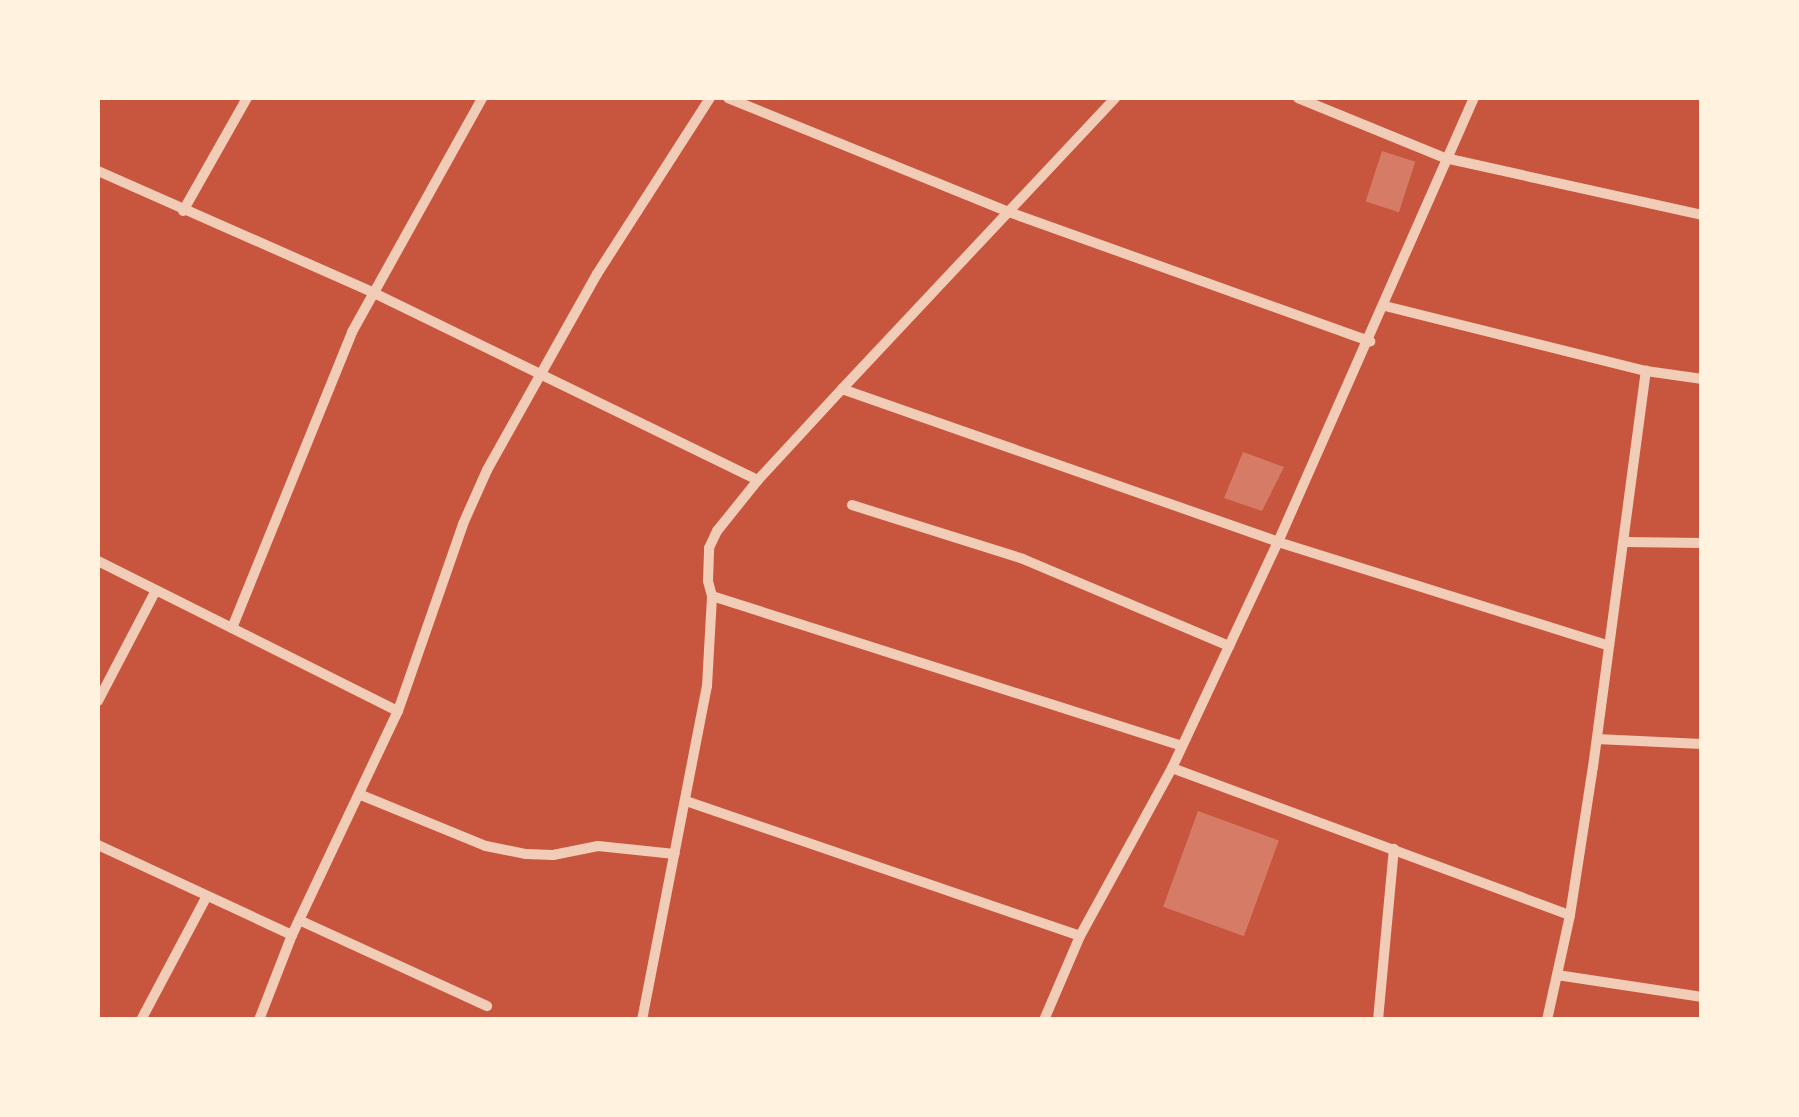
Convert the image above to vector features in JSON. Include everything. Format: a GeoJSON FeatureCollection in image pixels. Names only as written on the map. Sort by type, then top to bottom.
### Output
{"type":"FeatureCollection","features":[{"type":"Feature","properties":{"kind":"street"},"geometry":{"type":"LineString","coordinates":[[183,211],[247,98]]}},
{"type":"Feature","properties":{"kind":"street"},"geometry":{"type":"LineString","coordinates":[[232,628],[372,292],[482,98]]}},
{"type":"Feature","properties":{"kind":"street"},"geometry":{"type":"LineString","coordinates":[[259,1020],[292,935],[398,710],[463,524],[540,372],[710,98]]}},
{"type":"Feature","properties":{"kind":"street"},"geometry":{"type":"LineString","coordinates":[[728,98],[1006,211],[1370,341]]}},
{"type":"Feature","properties":{"kind":"street"},"geometry":{"type":"LineString","coordinates":[[642,1020],[707,686],[712,596],[708,581],[710,548],[717,531],[842,388],[1115,98]]}},
{"type":"Feature","properties":{"kind":"street"},"geometry":{"type":"LineString","coordinates":[[1298,98],[1445,158],[1702,215]]}},
{"type":"Feature","properties":{"kind":"street"},"geometry":{"type":"LineString","coordinates":[[1044,1020],[1080,936],[1172,768],[1278,542],[1474,98]]}},
{"type":"Feature","properties":{"kind":"street"},"geometry":{"type":"LineString","coordinates":[[98,171],[372,292],[758,480]]}},
{"type":"Feature","properties":{"kind":"street"},"geometry":{"type":"LineString","coordinates":[[1385,306],[1646,372],[1702,379]]}},
{"type":"Feature","properties":{"kind":"street"},"geometry":{"type":"LineString","coordinates":[[1547,1020],[1570,915],[1597,739],[1646,372]]}},
{"type":"Feature","properties":{"kind":"street"},"geometry":{"type":"LineString","coordinates":[[842,388],[1278,542],[1609,646]]}},
{"type":"Feature","properties":{"kind":"street"},"geometry":{"type":"LineString","coordinates":[[852,505],[1023,559],[1229,646]]}},
{"type":"Feature","properties":{"kind":"street"},"geometry":{"type":"LineString","coordinates":[[1626,542],[1702,543]]}},
{"type":"Feature","properties":{"kind":"street"},"geometry":{"type":"LineString","coordinates":[[98,560],[398,710]]}},
{"type":"Feature","properties":{"kind":"street"},"geometry":{"type":"LineString","coordinates":[[98,701],[156,590]]}},
{"type":"Feature","properties":{"kind":"street"},"geometry":{"type":"LineString","coordinates":[[712,596],[1181,746]]}},
{"type":"Feature","properties":{"kind":"street"},"geometry":{"type":"LineString","coordinates":[[1597,739],[1702,744]]}},
{"type":"Feature","properties":{"kind":"street"},"geometry":{"type":"LineString","coordinates":[[1172,768],[1570,915]]}},
{"type":"Feature","properties":{"kind":"street"},"geometry":{"type":"LineString","coordinates":[[361,794],[486,846],[526,854],[553,855],[576,847],[598,846],[675,854]]}},
{"type":"Feature","properties":{"kind":"street"},"geometry":{"type":"LineString","coordinates":[[686,801],[1080,936]]}},
{"type":"Feature","properties":{"kind":"street"},"geometry":{"type":"LineString","coordinates":[[98,845],[292,935]]}},
{"type":"Feature","properties":{"kind":"street"},"geometry":{"type":"LineString","coordinates":[[1378,1020],[1394,848]]}},
{"type":"Feature","properties":{"kind":"street"},"geometry":{"type":"LineString","coordinates":[[141,1020],[206,898]]}},
{"type":"Feature","properties":{"kind":"street"},"geometry":{"type":"LineString","coordinates":[[300,920],[487,1006]]}},
{"type":"Feature","properties":{"kind":"street"},"geometry":{"type":"LineString","coordinates":[[1557,975],[1702,997]]}},
{"type":"Feature","properties":{"kind":"building"},"geometry":{"type":"Polygon","coordinates":[[[1382,151],[1415,162],[1399,212],[1366,201],[1382,151]]]}},
{"type":"Feature","properties":{"kind":"building"},"geometry":{"type":"Polygon","coordinates":[[[1243,452],[1284,467],[1262,511],[1224,498],[1243,452]]]}},
{"type":"Feature","properties":{"kind":"building"},"geometry":{"type":"Polygon","coordinates":[[[1198,811],[1279,840],[1244,936],[1163,907],[1198,811]]]}}]}
